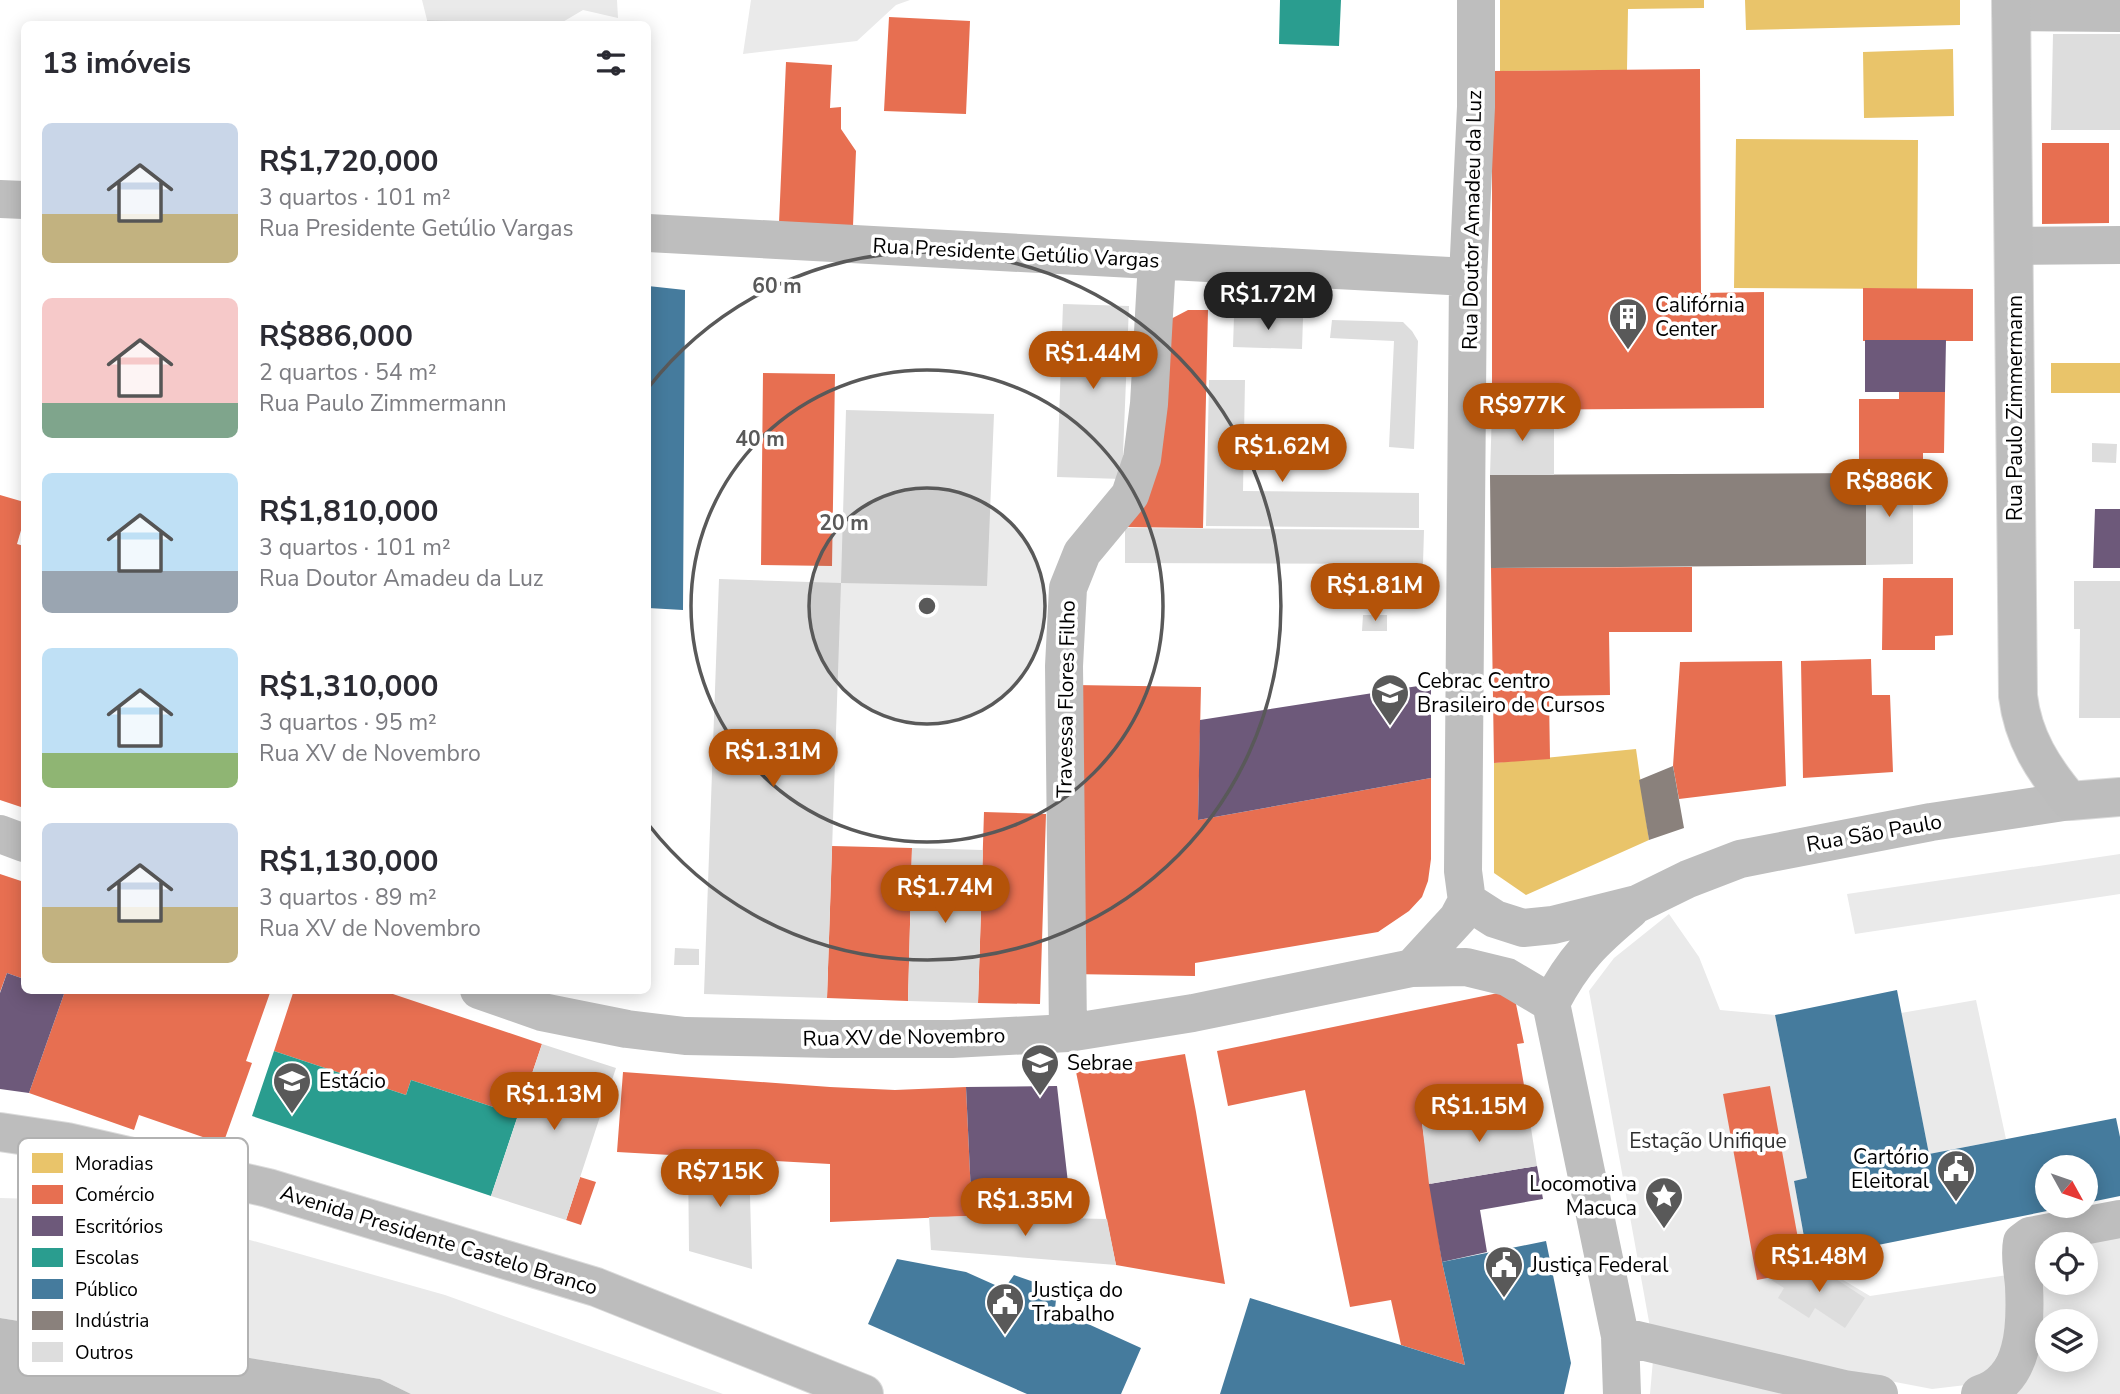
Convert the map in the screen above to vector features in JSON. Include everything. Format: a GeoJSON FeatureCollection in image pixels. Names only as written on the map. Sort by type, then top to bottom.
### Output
{"type":"FeatureCollection","features":[{"type":"Feature","properties":{"kind":"main road","name":"Rua Paulo Zimmermann"},"geometry":{"type":"LineString","coordinates":[[2011,6],[2018,696],[2021,723],[2032,748],[2070,801]]}},
{"type":"Feature","properties":{"kind":"main road","name":"Rua São Paulo"},"geometry":{"type":"LineString","coordinates":[[2070,801],[2120,797]]}},
{"type":"Feature","properties":{"kind":"main road","name":"Avenida Presidente Castelo Branco"},"geometry":{"type":"LineString","coordinates":[[0,1132],[37,1138]]}},
{"type":"Feature","properties":{"kind":"main road","name":"Avenida Presidente Castelo Branco"},"geometry":{"type":"LineString","coordinates":[[248,1184],[596,1287],[864,1394]]}},
{"type":"Feature","properties":{"kind":"street","name":"Rua Doutor Amadeu da Luz"},"geometry":{"type":"LineString","coordinates":[[1467,901],[1463,871],[1468,278],[1476,107],[1476,0]]}},
{"type":"Feature","properties":{"kind":"street"},"geometry":{"type":"LineString","coordinates":[[2011,6],[2120,13]]}},
{"type":"Feature","properties":{"kind":"street"},"geometry":{"type":"LineString","coordinates":[[0,199],[21,200]]}},
{"type":"Feature","properties":{"kind":"street","name":"Rua Presidente Getúlio Vargas"},"geometry":{"type":"LineString","coordinates":[[651,233],[1468,278]]}},
{"type":"Feature","properties":{"kind":"street"},"geometry":{"type":"LineString","coordinates":[[2014,246],[2120,245]]}},
{"type":"Feature","properties":{"kind":"street","name":"Travessa Flores Filho"},"geometry":{"type":"LineString","coordinates":[[1068,1033],[1064,666],[1068,588],[1082,554],[1130,495],[1142,459],[1149,404],[1157,261]]}},
{"type":"Feature","properties":{"kind":"street","name":"Rua São Paulo"},"geometry":{"type":"LineString","coordinates":[[1551,1003],[1570,966],[1596,938],[1637,904],[1688,878],[1740,859],[1931,822],[2070,801]]}},
{"type":"Feature","properties":{"kind":"street"},"geometry":{"type":"LineString","coordinates":[[0,834],[21,841]]}},
{"type":"Feature","properties":{"kind":"street"},"geometry":{"type":"LineString","coordinates":[[1412,968],[1458,918],[1467,901]]}},
{"type":"Feature","properties":{"kind":"street","name":"Rua São Paulo"},"geometry":{"type":"LineString","coordinates":[[1467,901],[1495,919],[1523,929],[1553,925],[1637,904]]}},
{"type":"Feature","properties":{"kind":"street","name":"Rua XV de Novembro"},"geometry":{"type":"LineString","coordinates":[[492,994],[566,1017],[685,1036],[952,1039],[1068,1033],[1193,1013],[1412,968],[1466,967],[1507,977],[1551,1003]]}},
{"type":"Feature","properties":{"kind":"street"},"geometry":{"type":"LineString","coordinates":[[1551,1003],[1620,1336],[1622,1394]]}},
{"type":"Feature","properties":{"kind":"street"},"geometry":{"type":"LineString","coordinates":[[1980,1394],[2005,1380],[2019,1357],[2024,1286],[2020,1252],[2022,1242],[2030,1236],[2120,1219]]}},
{"type":"Feature","properties":{"kind":"street"},"geometry":{"type":"LineString","coordinates":[[1620,1336],[1831,1386],[1879,1394]]}},
{"type":"Feature","properties":{"kind":"green space"},"geometry":{"type":"Polygon","coordinates":[[[422,0],[617,0],[618,18],[583,10],[564,21],[427,20],[422,0]]]}},
{"type":"Feature","properties":{"kind":"green space"},"geometry":{"type":"Polygon","coordinates":[[[751,0],[910,0],[896,5],[857,41],[743,54],[751,0]]]}},
{"type":"Feature","properties":{"kind":"green space"},"geometry":{"type":"Polygon","coordinates":[[[2120,854],[2120,894],[1855,934],[1847,894],[2120,854]]]}},
{"type":"Feature","properties":{"kind":"green space","name":"Estação Unifique"},"geometry":{"type":"Polygon","coordinates":[[[1669,914],[1699,957],[1720,1010],[1775,1015],[1807,1178],[1794,1181],[1808,1259],[1870,1296],[2014,1274],[2014,1323],[1983,1383],[1932,1389],[1848,1373],[1650,1327],[1589,991],[1614,958],[1669,914]]]}},
{"type":"Feature","properties":{"kind":"green space"},"geometry":{"type":"Polygon","coordinates":[[[1976,1000],[2006,1139],[1929,1154],[1901,1013],[1976,1000]]]}},
{"type":"Feature","properties":{"kind":"green space"},"geometry":{"type":"Polygon","coordinates":[[[0,1198],[18,1198],[18,1321],[0,1318],[0,1198]]]}},
{"type":"Feature","properties":{"kind":"green space"},"geometry":{"type":"Polygon","coordinates":[[[2120,1235],[2120,1394],[2011,1394],[2035,1264],[2035,1295],[2098,1295],[2098,1241],[2120,1235]]]}},
{"type":"Feature","properties":{"kind":"green space"},"geometry":{"type":"Polygon","coordinates":[[[248,1239],[445,1295],[723,1394],[411,1394],[380,1379],[248,1358],[248,1239]]]}},
{"type":"Feature","properties":{"kind":"green space"},"geometry":{"type":"Polygon","coordinates":[[[1653,1360],[1791,1394],[1650,1394],[1653,1360]]]}},
{"type":"Feature","properties":{"kind":"shaded area"},"geometry":{"type":"Polygon","coordinates":[[[0,1318],[18,1321],[18,1376],[248,1376],[248,1358],[380,1379],[411,1394],[0,1394],[0,1318]]]}},
{"type":"Feature","properties":{"kind":"building: Moradias"},"geometry":{"type":"Polygon","coordinates":[[[1500,0],[1704,0],[1704,8],[1628,9],[1627,70],[1500,71],[1500,0]]]}},
{"type":"Feature","properties":{"kind":"building: Moradias"},"geometry":{"type":"Polygon","coordinates":[[[1745,0],[1960,0],[1960,25],[1746,30],[1745,0]]]}},
{"type":"Feature","properties":{"kind":"building: Moradias"},"geometry":{"type":"Polygon","coordinates":[[[1953,49],[1954,116],[1864,118],[1863,52],[1953,49]]]}},
{"type":"Feature","properties":{"kind":"building: Moradias"},"geometry":{"type":"Polygon","coordinates":[[[1736,139],[1918,140],[1917,289],[1734,288],[1736,139]]]}},
{"type":"Feature","properties":{"kind":"building: Moradias"},"geometry":{"type":"Polygon","coordinates":[[[2051,363],[2120,363],[2120,393],[2051,393],[2051,363]]]}},
{"type":"Feature","properties":{"kind":"building: Moradias"},"geometry":{"type":"Polygon","coordinates":[[[1636,749],[1649,840],[1526,895],[1494,873],[1494,763],[1636,749]]]}},
{"type":"Feature","properties":{"kind":"building: Comércio"},"geometry":{"type":"Polygon","coordinates":[[[889,17],[970,21],[966,114],[884,111],[889,17]]]}},
{"type":"Feature","properties":{"kind":"building: Comércio"},"geometry":{"type":"Polygon","coordinates":[[[786,62],[832,65],[830,108],[841,107],[841,129],[856,151],[853,226],[779,223],[786,62]]]}},
{"type":"Feature","properties":{"kind":"building: Comércio"},"geometry":{"type":"Polygon","coordinates":[[[1700,69],[1701,293],[1764,292],[1764,408],[1492,410],[1492,71],[1700,69]]]}},
{"type":"Feature","properties":{"kind":"building: Comércio"},"geometry":{"type":"Polygon","coordinates":[[[2042,143],[2109,143],[2109,223],[2042,224],[2042,143]]]}},
{"type":"Feature","properties":{"kind":"building: Comércio"},"geometry":{"type":"Polygon","coordinates":[[[1863,288],[1973,289],[1973,341],[1863,341],[1863,288]]]}},
{"type":"Feature","properties":{"kind":"building: Comércio"},"geometry":{"type":"Polygon","coordinates":[[[1188,310],[1208,310],[1203,528],[1122,527],[1167,321],[1188,310]]]}},
{"type":"Feature","properties":{"kind":"building: Comércio"},"geometry":{"type":"Polygon","coordinates":[[[763,373],[835,374],[832,566],[761,565],[763,373]]]}},
{"type":"Feature","properties":{"kind":"building: Comércio"},"geometry":{"type":"Polygon","coordinates":[[[1899,392],[1945,392],[1944,453],[1923,453],[1923,464],[1859,463],[1859,399],[1899,399],[1899,392]]]}},
{"type":"Feature","properties":{"kind":"building: Comércio"},"geometry":{"type":"Polygon","coordinates":[[[0,495],[21,501],[21,530],[17,544],[21,545],[21,807],[0,800],[0,495]]]}},
{"type":"Feature","properties":{"kind":"building: Comércio"},"geometry":{"type":"Polygon","coordinates":[[[1692,567],[1692,632],[1609,632],[1610,695],[1549,696],[1550,759],[1494,763],[1491,568],[1692,567]]]}},
{"type":"Feature","properties":{"kind":"building: Comércio"},"geometry":{"type":"Polygon","coordinates":[[[1883,578],[1953,578],[1953,635],[1935,636],[1935,650],[1882,650],[1883,578]]]}},
{"type":"Feature","properties":{"kind":"building: Comércio"},"geometry":{"type":"Polygon","coordinates":[[[1871,659],[1872,695],[1890,695],[1893,772],[1803,778],[1801,661],[1871,659]]]}},
{"type":"Feature","properties":{"kind":"building: Comércio"},"geometry":{"type":"Polygon","coordinates":[[[1782,661],[1786,786],[1679,799],[1673,766],[1680,662],[1782,661]]]}},
{"type":"Feature","properties":{"kind":"building: Comércio"},"geometry":{"type":"Polygon","coordinates":[[[1075,685],[1201,687],[1198,820],[1431,778],[1431,859],[1428,881],[1422,897],[1409,911],[1378,932],[1195,963],[1195,976],[1070,974],[1075,685]]]}},
{"type":"Feature","properties":{"kind":"building: Comércio"},"geometry":{"type":"Polygon","coordinates":[[[984,812],[1046,814],[1040,1004],[978,1003],[984,812]]]}},
{"type":"Feature","properties":{"kind":"building: Comércio"},"geometry":{"type":"Polygon","coordinates":[[[832,846],[912,848],[908,1001],[827,998],[832,846]]]}},
{"type":"Feature","properties":{"kind":"building: Comércio"},"geometry":{"type":"Polygon","coordinates":[[[0,874],[21,881],[21,978],[7,973],[0,992],[0,874]]]}},
{"type":"Feature","properties":{"kind":"building: Comércio"},"geometry":{"type":"Polygon","coordinates":[[[1503,992],[1516,1004],[1524,1043],[1517,1044],[1527,1103],[1422,1123],[1442,1262],[1465,1365],[1401,1345],[1391,1300],[1350,1307],[1305,1090],[1228,1106],[1217,1051],[1503,992]]]}},
{"type":"Feature","properties":{"kind":"building: Comércio"},"geometry":{"type":"Polygon","coordinates":[[[64,994],[270,994],[246,1061],[252,1063],[225,1138],[206,1138],[139,1115],[134,1130],[29,1093],[64,994]]]}},
{"type":"Feature","properties":{"kind":"building: Comércio"},"geometry":{"type":"Polygon","coordinates":[[[293,994],[393,994],[542,1044],[518,1115],[411,1080],[406,1095],[274,1051],[293,994]]]}},
{"type":"Feature","properties":{"kind":"building: Comércio"},"geometry":{"type":"Polygon","coordinates":[[[1185,1054],[1225,1284],[1116,1265],[1076,1072],[1185,1054]]]}},
{"type":"Feature","properties":{"kind":"building: Comércio"},"geometry":{"type":"Polygon","coordinates":[[[623,1072],[895,1090],[966,1087],[972,1216],[830,1222],[830,1164],[617,1152],[623,1072]]]}},
{"type":"Feature","properties":{"kind":"building: Comércio"},"geometry":{"type":"Polygon","coordinates":[[[1770,1086],[1804,1271],[1757,1280],[1723,1094],[1770,1086]]]}},
{"type":"Feature","properties":{"kind":"building: Comércio"},"geometry":{"type":"Polygon","coordinates":[[[580,1177],[596,1182],[581,1225],[566,1220],[580,1177]]]}},
{"type":"Feature","properties":{"kind":"building: Escritórios"},"geometry":{"type":"Polygon","coordinates":[[[1865,340],[1946,340],[1945,392],[1865,392],[1865,340]]]}},
{"type":"Feature","properties":{"kind":"building: Escritórios"},"geometry":{"type":"Polygon","coordinates":[[[2095,509],[2120,509],[2120,568],[2093,568],[2095,509]]]}},
{"type":"Feature","properties":{"kind":"building: Escritórios"},"geometry":{"type":"Polygon","coordinates":[[[1431,684],[1431,778],[1198,820],[1200,720],[1431,684]]]}},
{"type":"Feature","properties":{"kind":"building: Escritórios"},"geometry":{"type":"Polygon","coordinates":[[[7,973],[21,978],[21,994],[64,994],[29,1093],[0,1089],[0,993],[7,973]]]}},
{"type":"Feature","properties":{"kind":"building: Escritórios"},"geometry":{"type":"Polygon","coordinates":[[[1057,1086],[1072,1218],[972,1216],[966,1087],[1057,1086]]]}},
{"type":"Feature","properties":{"kind":"building: Escritórios"},"geometry":{"type":"Polygon","coordinates":[[[1537,1166],[1543,1199],[1480,1210],[1487,1252],[1442,1262],[1429,1184],[1537,1166]]]}},
{"type":"Feature","properties":{"kind":"building: Escolas"},"geometry":{"type":"Polygon","coordinates":[[[1280,0],[1341,0],[1339,46],[1279,44],[1280,0]]]}},
{"type":"Feature","properties":{"kind":"building: Escolas"},"geometry":{"type":"Polygon","coordinates":[[[274,1051],[406,1095],[411,1080],[518,1115],[491,1196],[252,1116],[274,1051]]]}},
{"type":"Feature","properties":{"kind":"building: Público"},"geometry":{"type":"Polygon","coordinates":[[[651,286],[685,290],[683,610],[651,608],[651,286]]]}},
{"type":"Feature","properties":{"kind":"building: Público"},"geometry":{"type":"Polygon","coordinates":[[[1897,990],[1929,1154],[2116,1118],[2120,1137],[2120,1196],[2098,1201],[2098,1155],[2035,1155],[2035,1213],[1808,1259],[1794,1181],[1807,1178],[1775,1015],[1897,990]]]}},
{"type":"Feature","properties":{"kind":"building: Público"},"geometry":{"type":"Polygon","coordinates":[[[1546,1241],[1571,1363],[1564,1394],[1220,1394],[1250,1298],[1465,1365],[1442,1262],[1546,1241]]]}},
{"type":"Feature","properties":{"kind":"building: Público","name":"Justiça do Trabalho"},"geometry":{"type":"Polygon","coordinates":[[[897,1259],[966,1272],[1004,1289],[1014,1275],[1057,1290],[1055,1309],[1141,1348],[1121,1394],[1027,1394],[868,1324],[897,1259]]]}},
{"type":"Feature","properties":{"kind":"building: Indústria"},"geometry":{"type":"Polygon","coordinates":[[[1866,473],[1866,565],[1491,568],[1490,475],[1866,473]]]}},
{"type":"Feature","properties":{"kind":"building: Indústria"},"geometry":{"type":"Polygon","coordinates":[[[1673,766],[1684,828],[1649,840],[1639,780],[1673,766]]]}},
{"type":"Feature","properties":{"kind":"building: Outros"},"geometry":{"type":"Polygon","coordinates":[[[2053,34],[2120,34],[2120,130],[2051,130],[2053,34]]]}},
{"type":"Feature","properties":{"kind":"building: Outros"},"geometry":{"type":"Polygon","coordinates":[[[1063,304],[1129,306],[1122,479],[1057,477],[1063,304]]]}},
{"type":"Feature","properties":{"kind":"building: Outros"},"geometry":{"type":"Polygon","coordinates":[[[1234,316],[1303,318],[1302,349],[1233,347],[1234,316]]]}},
{"type":"Feature","properties":{"kind":"building: Outros"},"geometry":{"type":"Polygon","coordinates":[[[1332,320],[1403,322],[1412,331],[1418,341],[1414,449],[1389,447],[1394,341],[1330,338],[1332,320]]]}},
{"type":"Feature","properties":{"kind":"building: Outros"},"geometry":{"type":"Polygon","coordinates":[[[1209,380],[1245,380],[1243,491],[1419,493],[1419,528],[1206,526],[1209,380]]]}},
{"type":"Feature","properties":{"kind":"building: Outros"},"geometry":{"type":"Polygon","coordinates":[[[846,410],[994,414],[987,586],[841,583],[846,410]]]}},
{"type":"Feature","properties":{"kind":"building: Outros"},"geometry":{"type":"Polygon","coordinates":[[[1492,410],[1554,410],[1554,475],[1490,475],[1492,410]]]}},
{"type":"Feature","properties":{"kind":"building: Outros"},"geometry":{"type":"Polygon","coordinates":[[[2092,443],[2117,444],[2116,463],[2092,462],[2092,443]]]}},
{"type":"Feature","properties":{"kind":"building: Outros"},"geometry":{"type":"Polygon","coordinates":[[[1866,473],[1913,473],[1913,564],[1866,565],[1866,473]]]}},
{"type":"Feature","properties":{"kind":"building: Outros"},"geometry":{"type":"Polygon","coordinates":[[[1125,528],[1424,530],[1423,564],[1125,563],[1125,528]]]}},
{"type":"Feature","properties":{"kind":"building: Outros"},"geometry":{"type":"Polygon","coordinates":[[[719,579],[841,583],[827,998],[704,994],[719,579]]]}},
{"type":"Feature","properties":{"kind":"building: Outros"},"geometry":{"type":"Polygon","coordinates":[[[2074,581],[2120,581],[2120,718],[2079,718],[2080,629],[2074,629],[2074,581]]]}},
{"type":"Feature","properties":{"kind":"building: Outros"},"geometry":{"type":"Polygon","coordinates":[[[1363,615],[1387,615],[1387,631],[1362,631],[1363,615]]]}},
{"type":"Feature","properties":{"kind":"building: Outros"},"geometry":{"type":"Polygon","coordinates":[[[912,848],[983,850],[978,1003],[908,1001],[912,848]]]}},
{"type":"Feature","properties":{"kind":"building: Outros"},"geometry":{"type":"Polygon","coordinates":[[[675,948],[699,949],[699,965],[674,965],[675,948]]]}},
{"type":"Feature","properties":{"kind":"building: Outros"},"geometry":{"type":"Polygon","coordinates":[[[542,1044],[616,1068],[566,1220],[491,1196],[542,1044]]]}},
{"type":"Feature","properties":{"kind":"building: Outros"},"geometry":{"type":"Polygon","coordinates":[[[1527,1103],[1537,1166],[1429,1184],[1422,1123],[1527,1103]]]}},
{"type":"Feature","properties":{"kind":"building: Outros"},"geometry":{"type":"Polygon","coordinates":[[[688,1156],[749,1159],[752,1269],[689,1251],[688,1156]]]}},
{"type":"Feature","properties":{"kind":"building: Outros"},"geometry":{"type":"Polygon","coordinates":[[[929,1217],[1107,1219],[1116,1265],[931,1250],[929,1217]]]}},
{"type":"Feature","properties":{"kind":"building: Outros"},"geometry":{"type":"Polygon","coordinates":[[[1801,1256],[1865,1298],[1845,1328],[1815,1308],[1809,1318],[1778,1298],[1784,1288],[1768,1278],[1804,1271],[1801,1256]]]}},
{"type":"Feature","properties":{"kind":"place","name":"Califórnia Center"},"geometry":{"type":"Point","coordinates":[1628,351]}},
{"type":"Feature","properties":{"kind":"place","name":"Cebrac Centro Brasileiro de Cursos"},"geometry":{"type":"Point","coordinates":[1390,727]}},
{"type":"Feature","properties":{"kind":"place","name":"Sebrae"},"geometry":{"type":"Point","coordinates":[1040,1097]}},
{"type":"Feature","properties":{"kind":"place","name":"Estácio"},"geometry":{"type":"Point","coordinates":[292,1115]}},
{"type":"Feature","properties":{"kind":"place","name":"Cartório Eleitoral"},"geometry":{"type":"Point","coordinates":[1956,1203]}},
{"type":"Feature","properties":{"kind":"place","name":"Locomotiva Macuca"},"geometry":{"type":"Point","coordinates":[1664,1230]}},
{"type":"Feature","properties":{"kind":"place","name":"Justiça Federal"},"geometry":{"type":"Point","coordinates":[1504,1299]}},
{"type":"Feature","properties":{"kind":"place","name":"Justiça do Trabalho"},"geometry":{"type":"Point","coordinates":[1005,1336]}}]}
